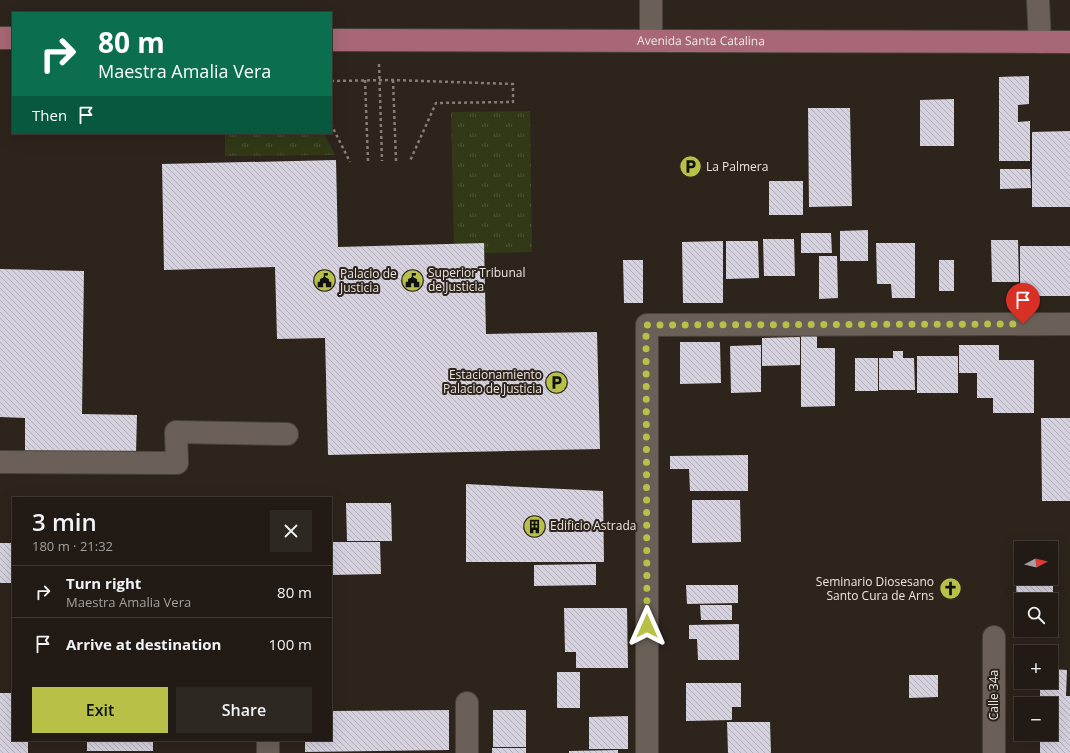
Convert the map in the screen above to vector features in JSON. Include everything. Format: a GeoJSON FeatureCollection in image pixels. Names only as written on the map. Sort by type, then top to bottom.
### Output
{"type":"FeatureCollection","features":[{"type":"Feature","properties":{"kind":"main road"},"geometry":{"type":"LineString","coordinates":[[0,38],[12,38]]}},
{"type":"Feature","properties":{"kind":"main road","name":"Avenida Santa Catalina"},"geometry":{"type":"LineString","coordinates":[[332,40],[1070,42]]}},
{"type":"Feature","properties":{"kind":"street"},"geometry":{"type":"LineString","coordinates":[[651,0],[651,40]]}},
{"type":"Feature","properties":{"kind":"street"},"geometry":{"type":"LineString","coordinates":[[1038,0],[1040,42]]}},
{"type":"Feature","properties":{"kind":"street"},"geometry":{"type":"LineString","coordinates":[[647,753],[646,325],[1070,324]]}},
{"type":"Feature","properties":{"kind":"street"},"geometry":{"type":"LineString","coordinates":[[0,462],[177,463],[176,432],[287,434]]}},
{"type":"Feature","properties":{"kind":"street","name":"Calle 34a"},"geometry":{"type":"LineString","coordinates":[[994,637],[994,753]]}},
{"type":"Feature","properties":{"kind":"street"},"geometry":{"type":"LineString","coordinates":[[467,703],[467,753]]}},
{"type":"Feature","properties":{"kind":"street"},"geometry":{"type":"LineString","coordinates":[[268,741],[268,753]]}},
{"type":"Feature","properties":{"kind":"path"},"geometry":{"type":"LineString","coordinates":[[365,80],[368,162]]}},
{"type":"Feature","properties":{"kind":"path"},"geometry":{"type":"LineString","coordinates":[[332,81],[393,80],[513,84],[513,102],[436,103],[410,161]]}},
{"type":"Feature","properties":{"kind":"path"},"geometry":{"type":"LineString","coordinates":[[393,80],[396,161]]}},
{"type":"Feature","properties":{"kind":"path"},"geometry":{"type":"LineString","coordinates":[[379,81],[382,161]]}},
{"type":"Feature","properties":{"kind":"path"},"geometry":{"type":"LineString","coordinates":[[332,126],[350,162]]}},
{"type":"Feature","properties":{"kind":"green space"},"geometry":{"type":"Polygon","coordinates":[[[530,111],[532,252],[484,253],[484,243],[454,244],[451,112],[530,111]]]}},
{"type":"Feature","properties":{"kind":"green space"},"geometry":{"type":"Polygon","coordinates":[[[225,134],[324,134],[335,155],[225,156],[225,134]]]}},
{"type":"Feature","properties":{"kind":"building"},"geometry":{"type":"Polygon","coordinates":[[[1029,76],[1029,104],[1018,105],[1018,122],[1030,121],[1030,161],[999,161],[999,77],[1029,76]]]}},
{"type":"Feature","properties":{"kind":"building"},"geometry":{"type":"Polygon","coordinates":[[[954,99],[954,146],[920,146],[920,100],[954,99]]]}},
{"type":"Feature","properties":{"kind":"building"},"geometry":{"type":"Polygon","coordinates":[[[808,108],[850,108],[852,206],[809,207],[808,108]]]}},
{"type":"Feature","properties":{"kind":"building"},"geometry":{"type":"Polygon","coordinates":[[[1070,131],[1070,207],[1032,207],[1032,132],[1070,131]]]}},
{"type":"Feature","properties":{"kind":"building"},"geometry":{"type":"Polygon","coordinates":[[[336,160],[338,247],[484,243],[486,334],[597,332],[600,449],[328,455],[325,338],[277,339],[275,267],[164,270],[162,164],[336,160]]]}},
{"type":"Feature","properties":{"kind":"building"},"geometry":{"type":"Polygon","coordinates":[[[1000,169],[1030,169],[1031,188],[1000,189],[1000,169]]]}},
{"type":"Feature","properties":{"kind":"building"},"geometry":{"type":"Polygon","coordinates":[[[769,181],[803,181],[803,215],[769,215],[769,181]]]}},
{"type":"Feature","properties":{"kind":"building"},"geometry":{"type":"Polygon","coordinates":[[[868,230],[868,261],[840,261],[840,231],[868,230]]]}},
{"type":"Feature","properties":{"kind":"building"},"geometry":{"type":"Polygon","coordinates":[[[801,233],[831,233],[832,253],[801,253],[801,233]]]}},
{"type":"Feature","properties":{"kind":"building"},"geometry":{"type":"Polygon","coordinates":[[[763,239],[794,239],[795,276],[764,276],[763,239]]]}},
{"type":"Feature","properties":{"kind":"building"},"geometry":{"type":"Polygon","coordinates":[[[991,240],[1018,240],[1019,282],[992,282],[991,240]]]}},
{"type":"Feature","properties":{"kind":"building"},"geometry":{"type":"Polygon","coordinates":[[[723,241],[723,303],[683,303],[682,242],[723,241]]]}},
{"type":"Feature","properties":{"kind":"building"},"geometry":{"type":"Polygon","coordinates":[[[726,241],[758,241],[759,278],[726,279],[726,241]]]}},
{"type":"Feature","properties":{"kind":"building"},"geometry":{"type":"Polygon","coordinates":[[[876,243],[915,243],[915,298],[892,298],[891,284],[877,284],[876,243]]]}},
{"type":"Feature","properties":{"kind":"building"},"geometry":{"type":"Polygon","coordinates":[[[1020,246],[1070,246],[1070,296],[1020,296],[1020,246]]]}},
{"type":"Feature","properties":{"kind":"building"},"geometry":{"type":"Polygon","coordinates":[[[819,256],[837,256],[838,298],[819,299],[819,256]]]}},
{"type":"Feature","properties":{"kind":"building"},"geometry":{"type":"Polygon","coordinates":[[[623,260],[643,260],[643,303],[624,303],[623,260]]]}},
{"type":"Feature","properties":{"kind":"building"},"geometry":{"type":"Polygon","coordinates":[[[939,260],[954,260],[954,291],[939,291],[939,260]]]}},
{"type":"Feature","properties":{"kind":"building"},"geometry":{"type":"Polygon","coordinates":[[[0,269],[84,271],[82,414],[137,415],[136,454],[25,452],[25,418],[0,417],[0,269]]]}},
{"type":"Feature","properties":{"kind":"building"},"geometry":{"type":"Polygon","coordinates":[[[801,332],[817,332],[817,348],[835,348],[835,406],[801,407],[801,332]]]}},
{"type":"Feature","properties":{"kind":"building"},"geometry":{"type":"Polygon","coordinates":[[[800,337],[800,365],[762,366],[762,338],[800,337]]]}},
{"type":"Feature","properties":{"kind":"building"},"geometry":{"type":"Polygon","coordinates":[[[680,342],[720,342],[721,383],[680,384],[680,342]]]}},
{"type":"Feature","properties":{"kind":"building"},"geometry":{"type":"Polygon","coordinates":[[[761,345],[761,392],[731,393],[730,346],[761,345]]]}},
{"type":"Feature","properties":{"kind":"building"},"geometry":{"type":"Polygon","coordinates":[[[959,345],[999,345],[999,360],[1034,360],[1034,413],[993,413],[993,398],[977,398],[977,373],[959,373],[959,345]]]}},
{"type":"Feature","properties":{"kind":"building"},"geometry":{"type":"Polygon","coordinates":[[[893,351],[903,351],[903,358],[914,358],[915,390],[879,390],[879,358],[893,358],[893,351]]]}},
{"type":"Feature","properties":{"kind":"building"},"geometry":{"type":"Polygon","coordinates":[[[917,356],[958,356],[958,393],[917,393],[917,356]]]}},
{"type":"Feature","properties":{"kind":"building"},"geometry":{"type":"Polygon","coordinates":[[[855,358],[878,358],[878,391],[855,391],[855,358]]]}},
{"type":"Feature","properties":{"kind":"building"},"geometry":{"type":"Polygon","coordinates":[[[1041,418],[1070,418],[1070,501],[1042,501],[1041,418]]]}},
{"type":"Feature","properties":{"kind":"building"},"geometry":{"type":"Polygon","coordinates":[[[748,455],[748,491],[690,491],[689,469],[670,469],[670,456],[748,455]]]}},
{"type":"Feature","properties":{"kind":"building","name":"Edificio Astrada"},"geometry":{"type":"Polygon","coordinates":[[[466,484],[603,491],[604,562],[466,562],[466,484]]]}},
{"type":"Feature","properties":{"kind":"building"},"geometry":{"type":"Polygon","coordinates":[[[692,500],[740,500],[741,542],[692,543],[692,500]]]}},
{"type":"Feature","properties":{"kind":"building"},"geometry":{"type":"Polygon","coordinates":[[[346,503],[391,503],[392,541],[347,541],[346,503]]]}},
{"type":"Feature","properties":{"kind":"building"},"geometry":{"type":"Polygon","coordinates":[[[332,542],[380,542],[381,574],[332,575],[332,542]]]}},
{"type":"Feature","properties":{"kind":"building"},"geometry":{"type":"Polygon","coordinates":[[[0,543],[12,543],[12,583],[0,583],[0,543]]]}},
{"type":"Feature","properties":{"kind":"building"},"geometry":{"type":"Polygon","coordinates":[[[596,564],[596,585],[534,586],[534,565],[596,564]]]}},
{"type":"Feature","properties":{"kind":"building"},"geometry":{"type":"Polygon","coordinates":[[[686,585],[738,585],[738,603],[687,604],[686,585]]]}},
{"type":"Feature","properties":{"kind":"building"},"geometry":{"type":"Polygon","coordinates":[[[1016,585],[1053,585],[1053,593],[1016,593],[1016,585]]]}},
{"type":"Feature","properties":{"kind":"building"},"geometry":{"type":"Polygon","coordinates":[[[700,605],[732,605],[732,620],[701,620],[700,605]]]}},
{"type":"Feature","properties":{"kind":"building"},"geometry":{"type":"Polygon","coordinates":[[[564,608],[627,608],[628,668],[576,668],[576,652],[565,652],[564,608]]]}},
{"type":"Feature","properties":{"kind":"building"},"geometry":{"type":"Polygon","coordinates":[[[739,624],[739,660],[698,660],[697,639],[689,639],[689,625],[739,624]]]}},
{"type":"Feature","properties":{"kind":"building"},"geometry":{"type":"Polygon","coordinates":[[[1058,669],[1067,670],[1066,696],[1070,696],[1070,753],[1040,753],[1040,741],[1058,741],[1058,697],[1040,697],[1040,689],[1058,689],[1058,669]]]}},
{"type":"Feature","properties":{"kind":"building"},"geometry":{"type":"Polygon","coordinates":[[[557,672],[580,672],[580,708],[557,708],[557,672]]]}},
{"type":"Feature","properties":{"kind":"building"},"geometry":{"type":"Polygon","coordinates":[[[909,675],[938,675],[938,697],[909,698],[909,675]]]}},
{"type":"Feature","properties":{"kind":"building"},"geometry":{"type":"Polygon","coordinates":[[[686,683],[741,683],[741,707],[732,707],[732,720],[686,721],[686,683]]]}},
{"type":"Feature","properties":{"kind":"building"},"geometry":{"type":"Polygon","coordinates":[[[0,693],[12,693],[12,741],[28,741],[28,753],[0,753],[0,693]]]}},
{"type":"Feature","properties":{"kind":"building"},"geometry":{"type":"Polygon","coordinates":[[[449,710],[449,750],[305,752],[305,741],[332,741],[332,711],[449,710]]]}},
{"type":"Feature","properties":{"kind":"building"},"geometry":{"type":"Polygon","coordinates":[[[493,710],[526,710],[526,747],[493,747],[493,710]]]}},
{"type":"Feature","properties":{"kind":"building"},"geometry":{"type":"Polygon","coordinates":[[[628,716],[628,749],[589,749],[589,717],[628,716]]]}},
{"type":"Feature","properties":{"kind":"building"},"geometry":{"type":"Polygon","coordinates":[[[727,722],[770,722],[771,753],[728,753],[727,722]]]}},
{"type":"Feature","properties":{"kind":"building"},"geometry":{"type":"Polygon","coordinates":[[[87,741],[153,741],[153,751],[87,751],[87,741]]]}},
{"type":"Feature","properties":{"kind":"building"},"geometry":{"type":"Polygon","coordinates":[[[492,748],[526,748],[526,753],[492,753],[492,748]]]}},
{"type":"Feature","properties":{"kind":"building"},"geometry":{"type":"Polygon","coordinates":[[[618,750],[618,753],[569,753],[569,751],[618,750]]]}},
{"type":"Feature","properties":{"kind":"place","name":"La Palmera"},"geometry":{"type":"Point","coordinates":[690,167]}},
{"type":"Feature","properties":{"kind":"place","name":"Superior Tribunal de Justicia"},"geometry":{"type":"Point","coordinates":[412,280]}},
{"type":"Feature","properties":{"kind":"place","name":"Palacio de Justicia"},"geometry":{"type":"Point","coordinates":[325,281]}},
{"type":"Feature","properties":{"kind":"place","name":"Estacionamiento Palacio de Justicia"},"geometry":{"type":"Point","coordinates":[557,382]}},
{"type":"Feature","properties":{"kind":"place","name":"Edificio Astrada"},"geometry":{"type":"Point","coordinates":[535,526]}},
{"type":"Feature","properties":{"kind":"place","name":"Seminario Diosesano Santo Cura de Arns"},"geometry":{"type":"Point","coordinates":[950,589]}},
{"type":"Feature","properties":{"kind":"route"},"geometry":{"type":"LineString","coordinates":[[647,626],[646,325],[1023,324]]}}]}
